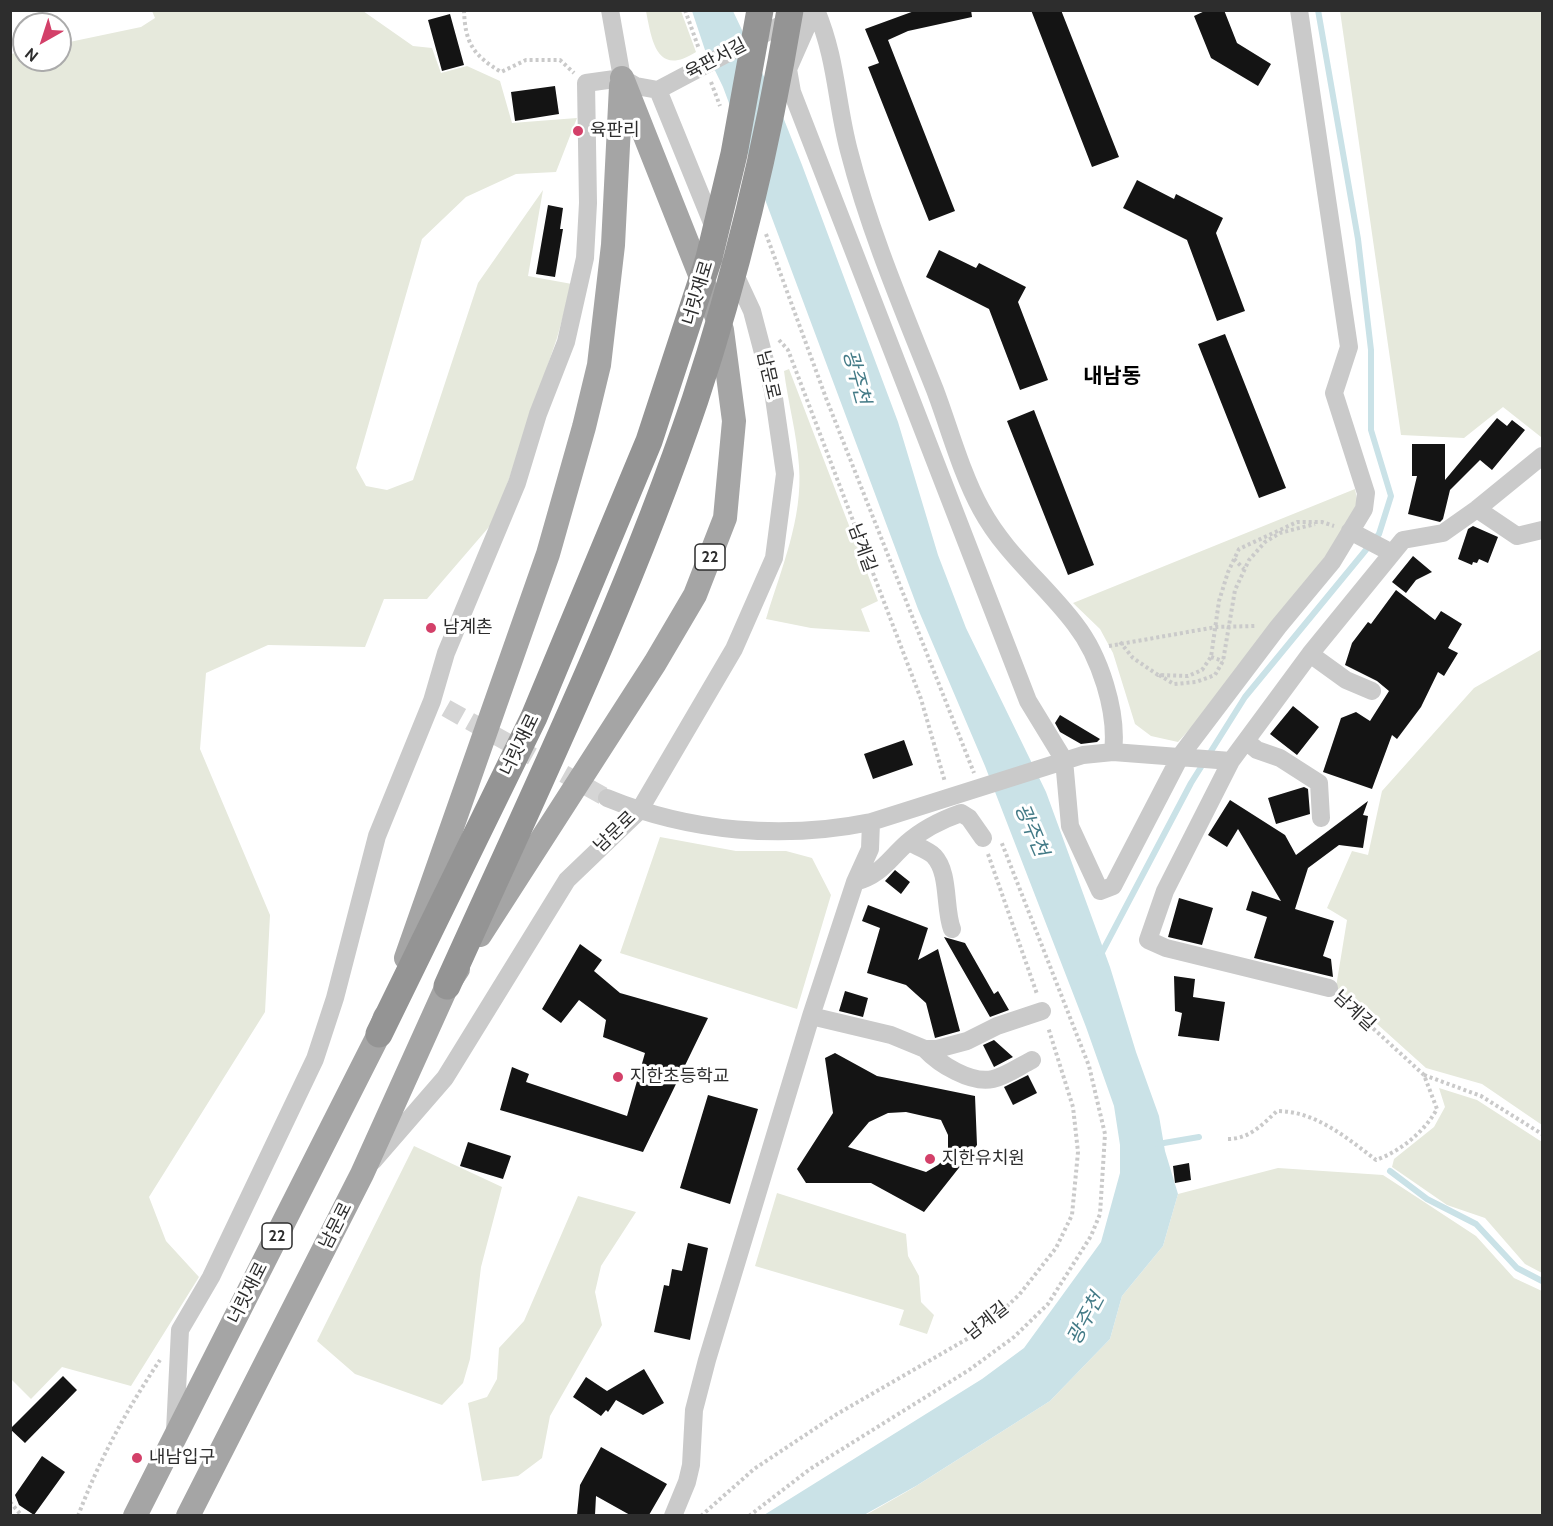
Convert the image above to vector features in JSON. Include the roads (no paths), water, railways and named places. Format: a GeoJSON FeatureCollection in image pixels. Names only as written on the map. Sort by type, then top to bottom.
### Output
{"type":"FeatureCollection","features":[{"type":"Feature","properties":{"kind":"highway","name":"너릿재로"},"geometry":{"type":"LineString","coordinates":[[447,986],[609,624],[695,399],[753,195],[776,93],[790,10]]}},
{"type":"Feature","properties":{"kind":"highway","name":"너릿재로"},"geometry":{"type":"LineString","coordinates":[[380,1034],[534,717],[649,441],[709,258],[734,154],[760,23]]}},
{"type":"Feature","properties":{"kind":"main road","name":"22"},"geometry":{"type":"LineString","coordinates":[[447,986],[656,663],[695,595],[725,518],[734,421],[722,330],[622,78]]}},
{"type":"Feature","properties":{"kind":"main road","name":"22"},"geometry":{"type":"LineString","coordinates":[[380,1034],[541,576],[584,427],[599,365],[614,245],[622,78]]}},
{"type":"Feature","properties":{"kind":"main road","name":"너릿재로"},"geometry":{"type":"LineString","coordinates":[[362,1174],[447,986]]}},
{"type":"Feature","properties":{"kind":"main road","name":"너릿재로"},"geometry":{"type":"LineString","coordinates":[[174,1439],[380,1034]]}},
{"type":"Feature","properties":{"kind":"main road","name":"남문로"},"geometry":{"type":"LineString","coordinates":[[188,1515],[362,1174]]}},
{"type":"Feature","properties":{"kind":"main road","name":"22"},"geometry":{"type":"LineString","coordinates":[[135,1515],[174,1439]]}},
{"type":"Feature","properties":{"kind":"street"},"geometry":{"type":"LineString","coordinates":[[610,10],[622,78]]}},
{"type":"Feature","properties":{"kind":"street","name":"육판서길"},"geometry":{"type":"LineString","coordinates":[[658,90],[688,73],[760,23],[809,10]]}},
{"type":"Feature","properties":{"kind":"street"},"geometry":{"type":"LineString","coordinates":[[815,10],[832,55],[849,151],[889,272],[980,507],[1006,549],[1076,624],[1092,651],[1112,705],[1115,738],[1113,752]]}},
{"type":"Feature","properties":{"kind":"street"},"geometry":{"type":"LineString","coordinates":[[815,10],[788,69],[792,92],[1028,701],[1059,762],[1070,826],[1100,891],[1113,886],[1187,756],[1278,627],[1332,562],[1364,509],[1366,493],[1334,393],[1349,347],[1299,10]]}},
{"type":"Feature","properties":{"kind":"street"},"geometry":{"type":"LineString","coordinates":[[174,1439],[180,1330],[211,1277],[315,1059],[335,998],[377,836],[439,705],[446,653],[517,483],[538,414],[566,342],[585,258],[588,203],[586,83],[622,78],[636,86],[658,90]]}},
{"type":"Feature","properties":{"kind":"street","name":"남문로"},"geometry":{"type":"LineString","coordinates":[[362,1174],[445,1078],[567,879],[639,811],[734,649],[774,558],[785,474],[773,391],[752,311],[698,195],[658,90]]}},
{"type":"Feature","properties":{"kind":"street","name":"남계길"},"geometry":{"type":"LineString","coordinates":[[1329,988],[1166,948],[1148,940],[1165,891],[1226,761],[1246,741],[1386,550],[1403,540],[1443,532],[1477,509],[1542,456]]}},
{"type":"Feature","properties":{"kind":"street"},"geometry":{"type":"LineString","coordinates":[[1477,509],[1517,536],[1542,530]]}},
{"type":"Feature","properties":{"kind":"street"},"geometry":{"type":"LineString","coordinates":[[1352,532],[1386,550]]}},
{"type":"Feature","properties":{"kind":"street"},"geometry":{"type":"LineString","coordinates":[[1310,654],[1346,680],[1372,691]]}},
{"type":"Feature","properties":{"kind":"street"},"geometry":{"type":"LineString","coordinates":[[1246,741],[1257,750],[1280,758],[1319,783],[1321,818]]}},
{"type":"Feature","properties":{"kind":"street"},"geometry":{"type":"LineString","coordinates":[[607,798],[639,811],[731,830],[765,831],[835,827],[871,822],[1059,762],[1113,752],[1187,756],[1226,761]]}},
{"type":"Feature","properties":{"kind":"street"},"geometry":{"type":"LineString","coordinates":[[855,882],[873,878],[909,842],[936,822],[961,813],[969,818],[983,838]]}},
{"type":"Feature","properties":{"kind":"street"},"geometry":{"type":"LineString","coordinates":[[673,1515],[692,1465],[694,1410],[706,1360],[811,1016],[855,882],[870,849],[871,822]]}},
{"type":"Feature","properties":{"kind":"street"},"geometry":{"type":"LineString","coordinates":[[909,842],[933,855],[942,872],[946,915],[952,929]]}},
{"type":"Feature","properties":{"kind":"street"},"geometry":{"type":"LineString","coordinates":[[925,1049],[950,1047],[997,1026],[1042,1011]]}},
{"type":"Feature","properties":{"kind":"street"},"geometry":{"type":"LineString","coordinates":[[811,1016],[891,1035],[925,1049],[938,1063],[960,1073],[992,1079],[1032,1060]]}},
{"type":"Feature","properties":{"kind":"water","name":"광주천"},"geometry":{"type":"Polygon","coordinates":[[[692,11],[733,11],[783,117],[898,422],[938,555],[966,628],[1046,792],[1110,967],[1136,1052],[1159,1116],[1165,1151],[1178,1194],[1163,1246],[1122,1296],[1110,1339],[1050,1401],[916,1486],[864,1515],[764,1515],[982,1379],[1024,1348],[1101,1242],[1120,1173],[1120,1145],[1114,1106],[1086,1027],[985,766],[918,609],[723,87],[705,50],[692,11]]]}},
{"type":"Feature","properties":{"kind":"waterway"},"geometry":{"type":"LineString","coordinates":[[1100,956],[1191,783],[1245,697],[1379,534],[1391,496],[1371,430],[1371,350],[1358,239],[1318,10]]}},
{"type":"Feature","properties":{"kind":"waterway"},"geometry":{"type":"LineString","coordinates":[[1158,1144],[1199,1137]]}},
{"type":"Feature","properties":{"kind":"waterway"},"geometry":{"type":"LineString","coordinates":[[1390,1171],[1427,1199],[1476,1224],[1517,1268],[1542,1281]]}},
{"type":"Feature","properties":{"kind":"tunnel"},"geometry":{"type":"LineString","coordinates":[[446,708],[607,798]]}},
{"type":"Feature","properties":{"kind":"place","name":"육판리"},"geometry":{"type":"Point","coordinates":[578,131]}},
{"type":"Feature","properties":{"kind":"place","name":"남계촌"},"geometry":{"type":"Point","coordinates":[431,628]}},
{"type":"Feature","properties":{"kind":"place","name":"지한초등학교"},"geometry":{"type":"Point","coordinates":[618,1077]}},
{"type":"Feature","properties":{"kind":"place","name":"지한유치원"},"geometry":{"type":"Point","coordinates":[930,1159]}},
{"type":"Feature","properties":{"kind":"place","name":"내남입구"},"geometry":{"type":"Point","coordinates":[137,1458]}},
{"type":"Feature","properties":{"kind":"district","name":"내남동"},"geometry":{"type":"Point","coordinates":[1112,377]}}]}
